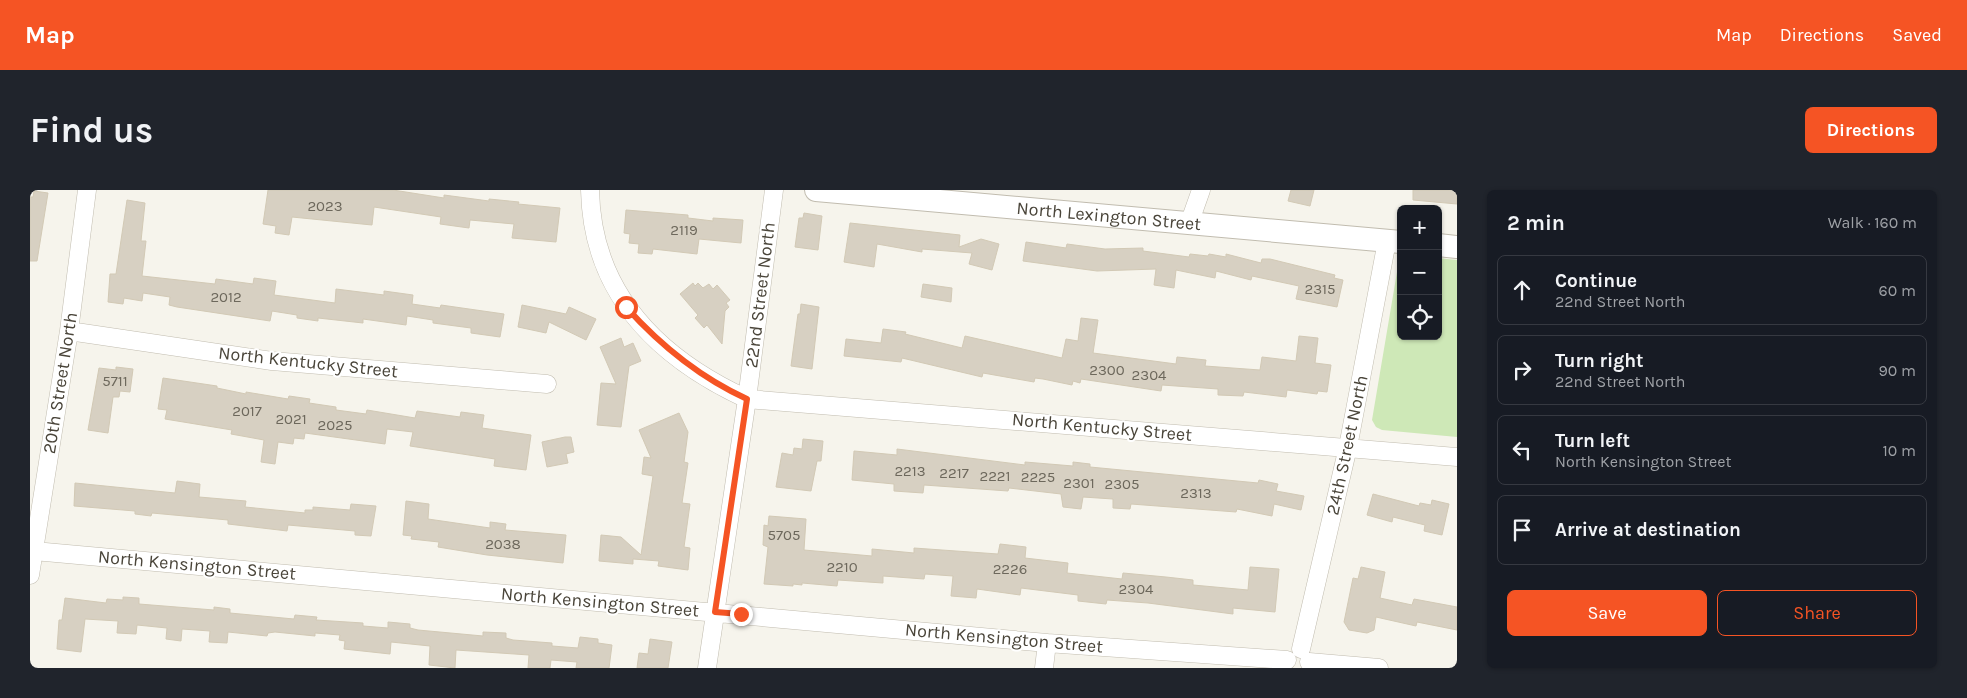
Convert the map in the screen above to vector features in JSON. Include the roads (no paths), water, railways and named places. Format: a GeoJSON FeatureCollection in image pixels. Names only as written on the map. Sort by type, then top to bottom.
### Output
{"type":"FeatureCollection","features":[{"type":"Feature","properties":{"kind":"street","name":"20th Street North"},"geometry":{"type":"LineString","coordinates":[[30,575],[69,331],[87,190]]}},
{"type":"Feature","properties":{"kind":"street"},"geometry":{"type":"LineString","coordinates":[[590,190],[597,246],[611,282],[626,307],[646,330],[696,372],[747,399]]}},
{"type":"Feature","properties":{"kind":"street","name":"22nd Street North"},"geometry":{"type":"LineString","coordinates":[[707,668],[747,399],[774,190]]}},
{"type":"Feature","properties":{"kind":"street","name":"North Lexington Street"},"geometry":{"type":"LineString","coordinates":[[816,190],[1394,241]]}},
{"type":"Feature","properties":{"kind":"street"},"geometry":{"type":"LineString","coordinates":[[1189,224],[1202,190]]}},
{"type":"Feature","properties":{"kind":"street","name":"24th Street North"},"geometry":{"type":"LineString","coordinates":[[1305,659],[1348,447],[1394,241]]}},
{"type":"Feature","properties":{"kind":"street"},"geometry":{"type":"LineString","coordinates":[[1442,245],[1457,247]]}},
{"type":"Feature","properties":{"kind":"street","name":"North Kentucky Street"},"geometry":{"type":"LineString","coordinates":[[69,331],[272,361],[547,384]]}},
{"type":"Feature","properties":{"kind":"street","name":"North Kentucky Street"},"geometry":{"type":"LineString","coordinates":[[747,399],[1457,456]]}},
{"type":"Feature","properties":{"kind":"street","name":"North Kensington Street"},"geometry":{"type":"LineString","coordinates":[[34,551],[1288,664]]}},
{"type":"Feature","properties":{"kind":"street"},"geometry":{"type":"LineString","coordinates":[[1044,668],[1047,643]]}},
{"type":"Feature","properties":{"kind":"street"},"geometry":{"type":"LineString","coordinates":[[1288,664],[1291,651],[1305,659],[1379,668]]}}]}
